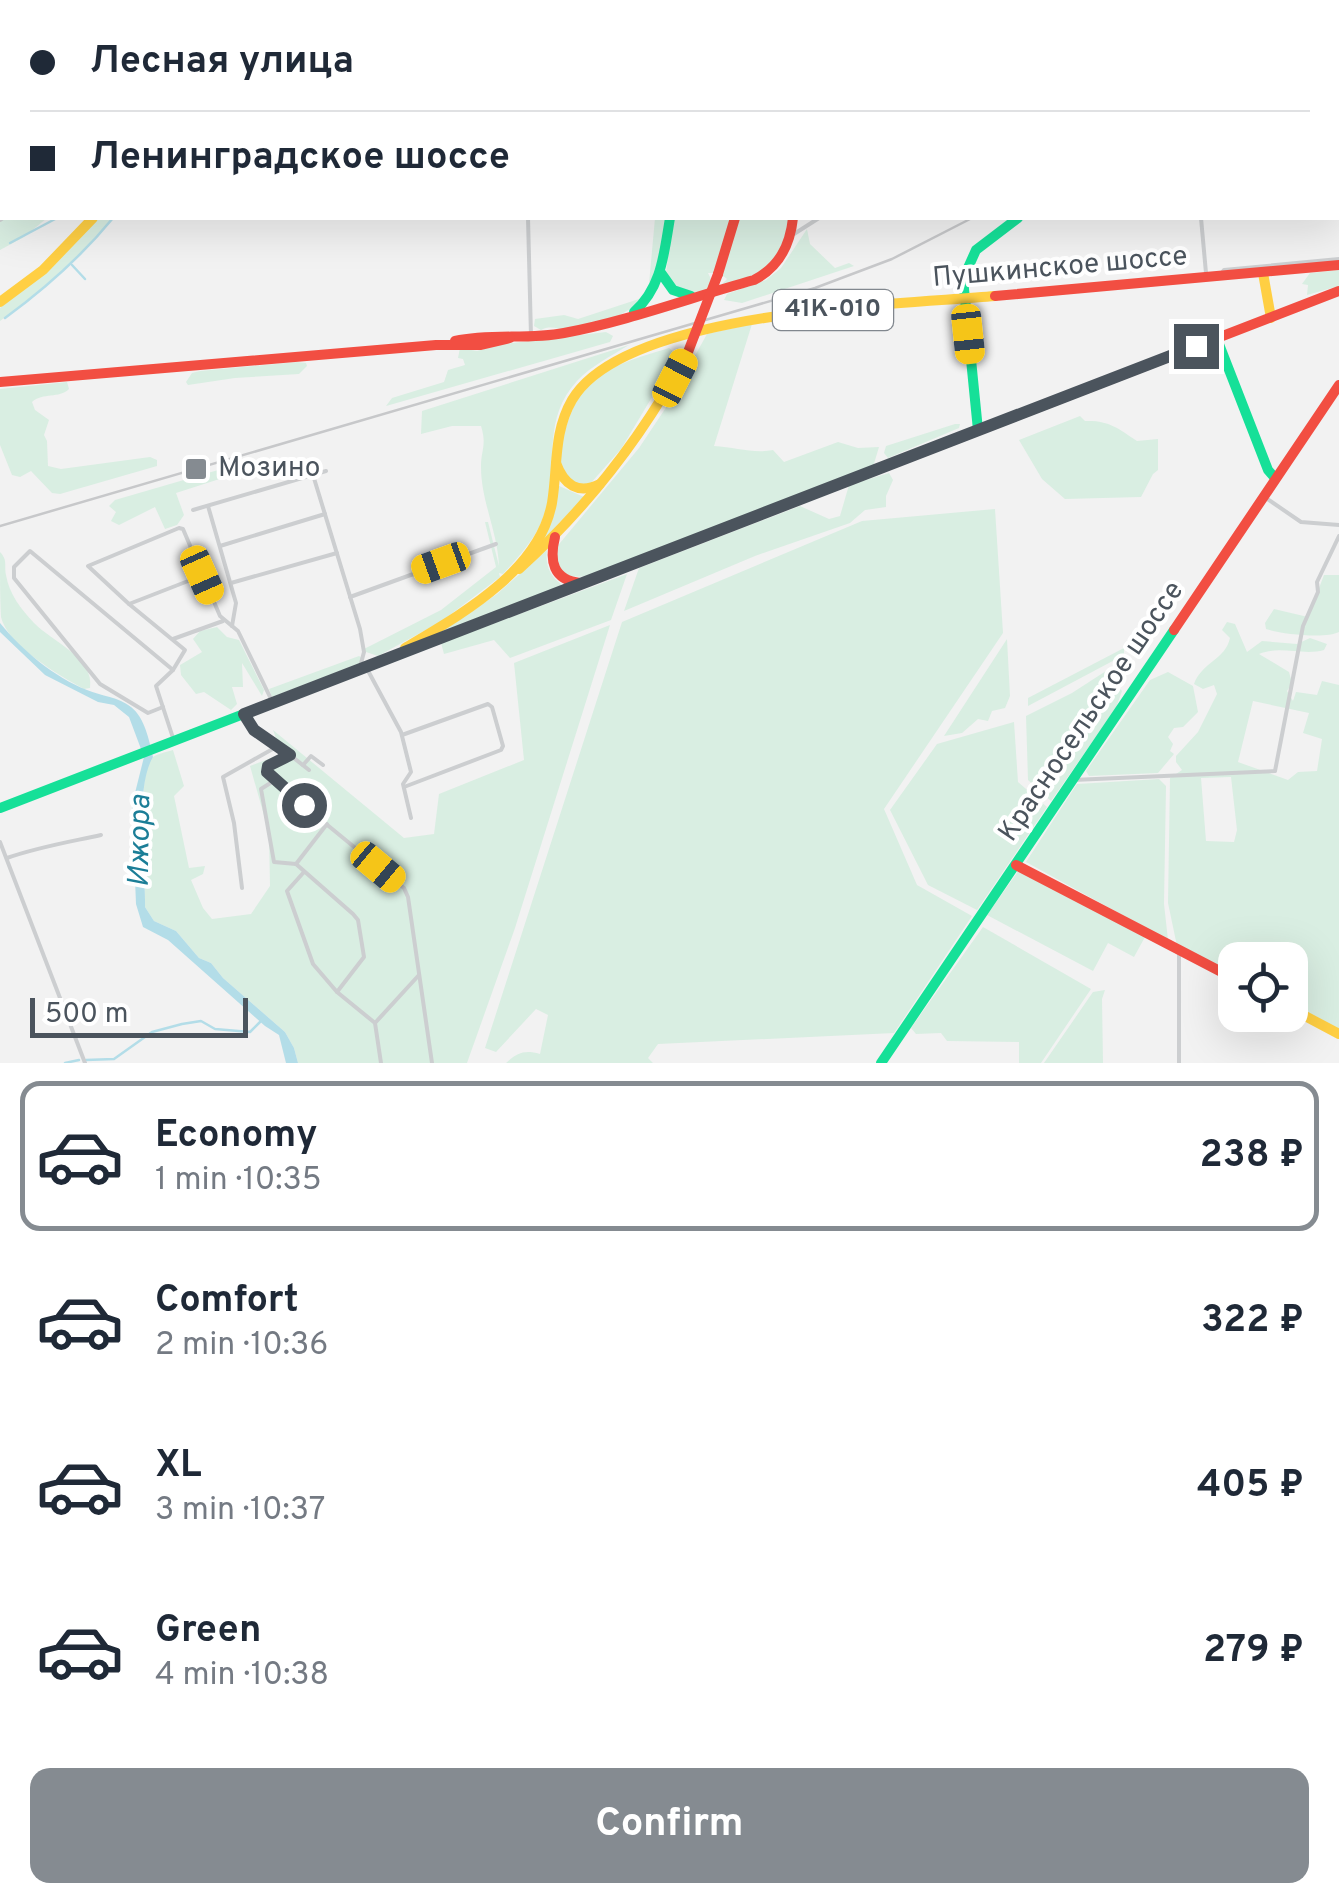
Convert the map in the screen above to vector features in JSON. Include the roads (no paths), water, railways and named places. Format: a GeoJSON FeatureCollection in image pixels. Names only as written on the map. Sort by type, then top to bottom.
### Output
{"type":"FeatureCollection","features":[{"type":"Feature","properties":{"kind":"main road"},"geometry":{"type":"LineString","coordinates":[[0,293],[38,264],[81,220]]}},
{"type":"Feature","properties":{"kind":"main road"},"geometry":{"type":"LineString","coordinates":[[0,302],[43,270],[91,220]]}},
{"type":"Feature","properties":{"kind":"main road"},"geometry":{"type":"LineString","coordinates":[[623,317],[645,304],[656,287],[670,220]]}},
{"type":"Feature","properties":{"kind":"main road"},"geometry":{"type":"LineString","coordinates":[[390,658],[440,627],[556,536],[608,478],[646,425],[688,352],[734,220]]}},
{"type":"Feature","properties":{"kind":"main road"},"geometry":{"type":"LineString","coordinates":[[0,382],[564,333],[768,273],[781,258],[795,220]]}},
{"type":"Feature","properties":{"kind":"main road"},"geometry":{"type":"LineString","coordinates":[[978,430],[963,278],[970,258],[988,237],[1015,220]]}},
{"type":"Feature","properties":{"kind":"main road","name":"Пушкинское шоссе"},"geometry":{"type":"LineString","coordinates":[[495,586],[543,531],[552,507],[561,423],[580,388],[599,369],[633,352],[753,318],[1212,278],[1339,262]]}},
{"type":"Feature","properties":{"kind":"main road"},"geometry":{"type":"LineString","coordinates":[[660,273],[673,290],[697,296]]}},
{"type":"Feature","properties":{"kind":"main road"},"geometry":{"type":"LineString","coordinates":[[1263,273],[1271,318]]}},
{"type":"Feature","properties":{"kind":"main road"},"geometry":{"type":"LineString","coordinates":[[0,808],[1339,291]]}},
{"type":"Feature","properties":{"kind":"main road"},"geometry":{"type":"LineString","coordinates":[[1217,339],[1268,470],[1275,478]]}},
{"type":"Feature","properties":{"kind":"main road","name":"Красносельское шоссе"},"geometry":{"type":"LineString","coordinates":[[882,1063],[1339,385]]}},
{"type":"Feature","properties":{"kind":"main road"},"geometry":{"type":"LineString","coordinates":[[556,462],[560,477],[573,489],[591,489],[608,478]]}},
{"type":"Feature","properties":{"kind":"main road"},"geometry":{"type":"LineString","coordinates":[[556,536],[550,556],[553,570],[564,581],[584,583]]}},
{"type":"Feature","properties":{"kind":"main road"},"geometry":{"type":"LineString","coordinates":[[1016,865],[1218,971]]}},
{"type":"Feature","properties":{"kind":"main road"},"geometry":{"type":"LineString","coordinates":[[1308,1018],[1339,1034]]}},
{"type":"Feature","properties":{"kind":"street"},"geometry":{"type":"LineString","coordinates":[[528,220],[531,336]]}},
{"type":"Feature","properties":{"kind":"street"},"geometry":{"type":"LineString","coordinates":[[800,220],[808,223]]}},
{"type":"Feature","properties":{"kind":"street"},"geometry":{"type":"LineString","coordinates":[[791,238],[815,220]]}},
{"type":"Feature","properties":{"kind":"street"},"geometry":{"type":"LineString","coordinates":[[1201,220],[1212,278],[1224,270],[1339,262]]}},
{"type":"Feature","properties":{"kind":"street"},"geometry":{"type":"LineString","coordinates":[[193,510],[326,471]]}},
{"type":"Feature","properties":{"kind":"street"},"geometry":{"type":"LineString","coordinates":[[313,475],[350,597],[364,652],[363,668],[402,735],[412,772],[404,781],[411,818]]}},
{"type":"Feature","properties":{"kind":"street"},"geometry":{"type":"LineString","coordinates":[[1264,497],[1301,522],[1339,525]]}},
{"type":"Feature","properties":{"kind":"street"},"geometry":{"type":"LineString","coordinates":[[208,506],[236,603],[232,627]]}},
{"type":"Feature","properties":{"kind":"street"},"geometry":{"type":"LineString","coordinates":[[220,546],[325,514]]}},
{"type":"Feature","properties":{"kind":"street"},"geometry":{"type":"LineString","coordinates":[[174,741],[156,686],[173,670],[185,650],[88,566],[180,528],[223,621],[246,645],[274,703]]}},
{"type":"Feature","properties":{"kind":"street"},"geometry":{"type":"LineString","coordinates":[[1073,780],[1274,771],[1303,626],[1318,592],[1317,582],[1339,536]]}},
{"type":"Feature","properties":{"kind":"street"},"geometry":{"type":"LineString","coordinates":[[350,597],[496,544]]}},
{"type":"Feature","properties":{"kind":"street"},"geometry":{"type":"LineString","coordinates":[[163,707],[148,713],[100,684],[14,578],[14,567],[30,552],[173,670]]}},
{"type":"Feature","properties":{"kind":"street"},"geometry":{"type":"LineString","coordinates":[[232,583],[337,553]]}},
{"type":"Feature","properties":{"kind":"street"},"geometry":{"type":"LineString","coordinates":[[129,604],[202,575]]}},
{"type":"Feature","properties":{"kind":"street"},"geometry":{"type":"LineString","coordinates":[[173,639],[223,621]]}},
{"type":"Feature","properties":{"kind":"street"},"geometry":{"type":"LineString","coordinates":[[364,652],[374,658],[390,658]]}},
{"type":"Feature","properties":{"kind":"street"},"geometry":{"type":"LineString","coordinates":[[402,735],[488,704],[503,746],[502,750],[404,787]]}},
{"type":"Feature","properties":{"kind":"street"},"geometry":{"type":"LineString","coordinates":[[244,714],[254,730],[309,770]]}},
{"type":"Feature","properties":{"kind":"street"},"geometry":{"type":"LineString","coordinates":[[242,888],[223,776],[278,746]]}},
{"type":"Feature","properties":{"kind":"street"},"geometry":{"type":"LineString","coordinates":[[290,755],[268,766],[267,772],[274,781],[404,888],[408,896],[432,1063]]}},
{"type":"Feature","properties":{"kind":"street"},"geometry":{"type":"LineString","coordinates":[[303,765],[312,756],[323,765]]}},
{"type":"Feature","properties":{"kind":"street"},"geometry":{"type":"LineString","coordinates":[[274,781],[262,790],[274,862],[296,864],[358,920],[364,956],[337,992]]}},
{"type":"Feature","properties":{"kind":"street"},"geometry":{"type":"LineString","coordinates":[[296,864],[327,824]]}},
{"type":"Feature","properties":{"kind":"street"},"geometry":{"type":"LineString","coordinates":[[7,858],[46,844],[69,844],[101,836]]}},
{"type":"Feature","properties":{"kind":"street"},"geometry":{"type":"LineString","coordinates":[[0,842],[84,1063]]}},
{"type":"Feature","properties":{"kind":"street"},"geometry":{"type":"LineString","coordinates":[[304,872],[287,891],[312,964],[337,992],[375,1023],[381,1063]]}},
{"type":"Feature","properties":{"kind":"street"},"geometry":{"type":"LineString","coordinates":[[1179,950],[1179,1063]]}},
{"type":"Feature","properties":{"kind":"street"},"geometry":{"type":"LineString","coordinates":[[375,1023],[418,975]]}},
{"type":"Feature","properties":{"kind":"water","name":"Ижора"},"geometry":{"type":"Polygon","coordinates":[[[0,623],[51,670],[75,685],[126,704],[140,717],[153,757],[142,808],[145,907],[154,921],[176,931],[199,958],[211,963],[285,1032],[298,1063],[286,1063],[279,1035],[168,940],[143,927],[136,904],[132,805],[144,757],[129,717],[114,705],[98,702],[45,675],[0,632],[0,623]]]}},
{"type":"Feature","properties":{"kind":"waterway"},"geometry":{"type":"LineString","coordinates":[[10,243],[53,220]]}},
{"type":"Feature","properties":{"kind":"waterway"},"geometry":{"type":"LineString","coordinates":[[5,318],[62,271],[111,220]]}},
{"type":"Feature","properties":{"kind":"waterway"},"geometry":{"type":"LineString","coordinates":[[72,265],[85,279]]}},
{"type":"Feature","properties":{"kind":"waterway"},"geometry":{"type":"LineString","coordinates":[[86,1060],[114,1059],[152,1032],[182,1024],[201,1021],[215,1029],[250,1032],[260,1022]]}},
{"type":"Feature","properties":{"kind":"waterway"},"geometry":{"type":"LineString","coordinates":[[65,1063],[79,1060]]}},
{"type":"Feature","properties":{"kind":"railway"},"geometry":{"type":"LineString","coordinates":[[0,526],[815,288],[892,259],[968,220]]}},
{"type":"Feature","properties":{"kind":"place","name":"Мозино"},"geometry":{"type":"Point","coordinates":[196,469]}}]}
